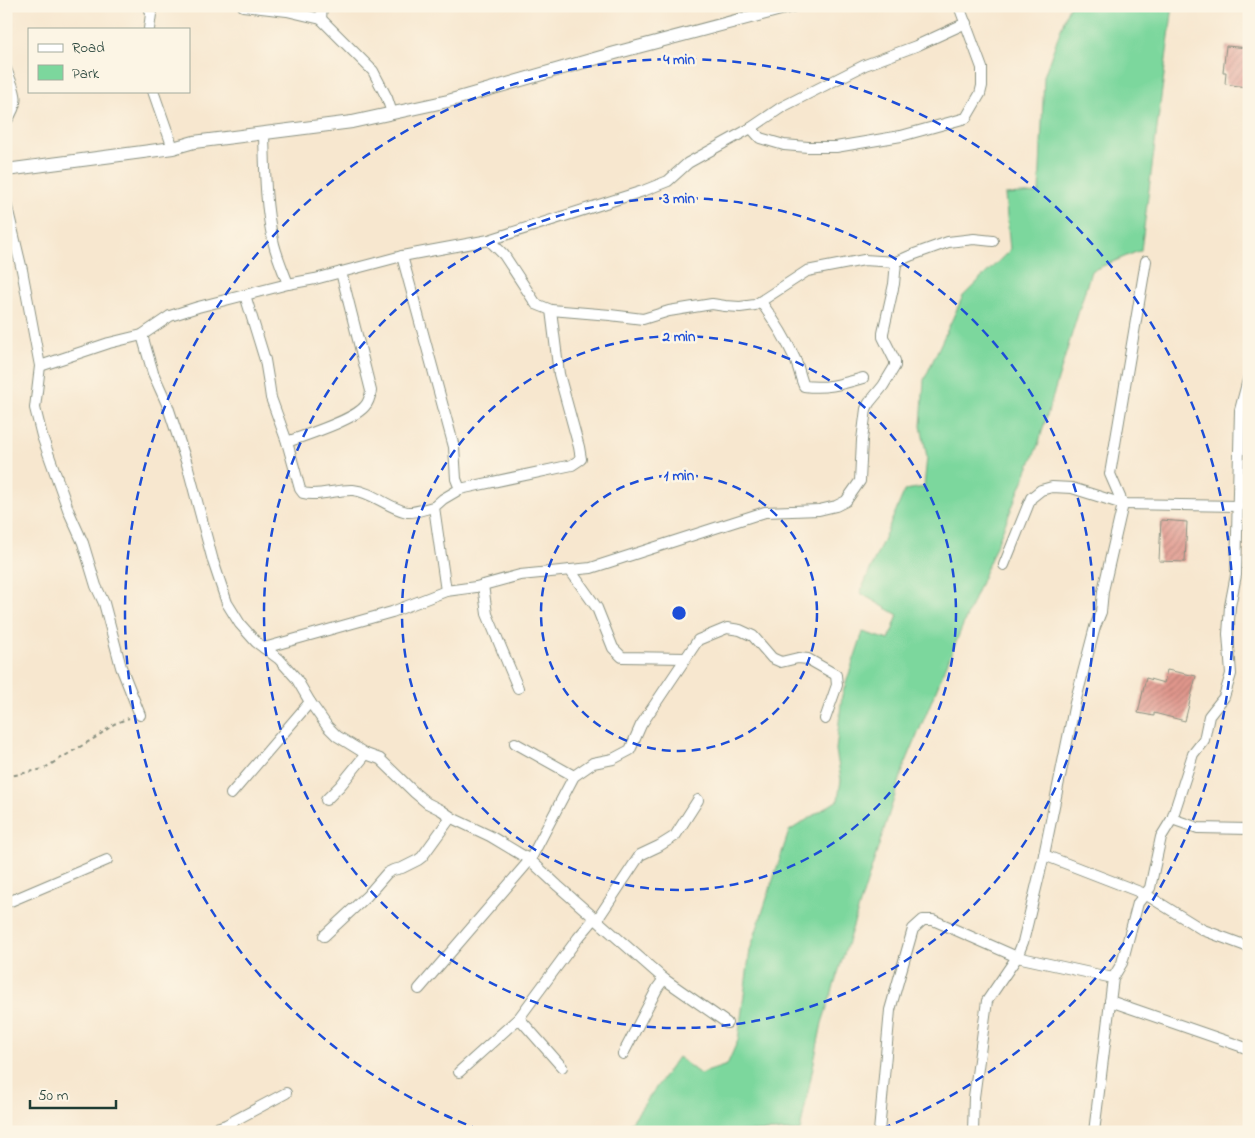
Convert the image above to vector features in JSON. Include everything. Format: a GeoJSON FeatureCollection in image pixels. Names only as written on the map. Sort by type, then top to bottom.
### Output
{"type":"FeatureCollection","features":[{"type":"Feature","properties":{"kind":"street"},"geometry":{"type":"LineString","coordinates":[[149,28],[150,6]]}},
{"type":"Feature","properties":{"kind":"street"},"geometry":{"type":"LineString","coordinates":[[243,6],[287,11],[321,19],[373,71],[387,98],[392,113]]}},
{"type":"Feature","properties":{"kind":"street"},"geometry":{"type":"LineString","coordinates":[[321,19],[322,6]]}},
{"type":"Feature","properties":{"kind":"street"},"geometry":{"type":"LineString","coordinates":[[6,170],[173,148],[194,142],[352,122],[448,101],[615,53],[792,6]]}},
{"type":"Feature","properties":{"kind":"street"},"geometry":{"type":"LineString","coordinates":[[751,128],[760,138],[784,145],[836,147],[901,136],[966,118],[980,94],[982,68],[959,6]]}},
{"type":"Feature","properties":{"kind":"street"},"geometry":{"type":"LineString","coordinates":[[40,366],[110,343],[142,335],[170,316],[198,307],[402,256],[490,240],[643,191],[668,181],[688,163],[751,128],[782,107],[865,65],[916,46],[966,23]]}},
{"type":"Feature","properties":{"kind":"street"},"geometry":{"type":"LineString","coordinates":[[6,69],[16,94],[16,102],[6,122]]}},
{"type":"Feature","properties":{"kind":"street"},"geometry":{"type":"LineString","coordinates":[[153,92],[173,148]]}},
{"type":"Feature","properties":{"kind":"street"},"geometry":{"type":"LineString","coordinates":[[264,134],[266,196],[273,241],[288,284]]}},
{"type":"Feature","properties":{"kind":"street"},"geometry":{"type":"LineString","coordinates":[[6,203],[22,270],[40,366],[35,408],[42,436],[69,512],[83,543],[96,586],[104,603],[121,667],[140,715]]}},
{"type":"Feature","properties":{"kind":"street"},"geometry":{"type":"LineString","coordinates":[[490,240],[504,255],[536,304],[551,310],[643,319],[669,311],[712,304],[740,307],[755,305],[807,271],[864,260],[896,262],[948,242],[974,239],[993,241]]}},
{"type":"Feature","properties":{"kind":"street"},"geometry":{"type":"LineString","coordinates":[[402,256],[454,448],[456,479],[460,490]]}},
{"type":"Feature","properties":{"kind":"street"},"geometry":{"type":"LineString","coordinates":[[973,1132],[974,1097],[987,1001],[1017,956],[1023,942],[1044,855],[1075,703],[1095,627],[1101,612],[1103,591],[1123,504],[1110,474],[1146,261]]}},
{"type":"Feature","properties":{"kind":"street"},"geometry":{"type":"LineString","coordinates":[[264,648],[392,612],[446,591],[482,585],[520,575],[591,568],[764,512],[819,510],[836,506],[846,501],[860,482],[866,409],[883,386],[894,366],[895,361],[883,333],[894,284],[896,262]]}},
{"type":"Feature","properties":{"kind":"street"},"geometry":{"type":"LineString","coordinates":[[287,442],[351,417],[364,407],[371,395],[342,272]]}},
{"type":"Feature","properties":{"kind":"street"},"geometry":{"type":"LineString","coordinates":[[245,295],[265,360],[271,398],[303,493],[354,490],[378,497],[388,504],[409,512],[434,507],[443,499],[460,490],[572,465],[581,459],[560,374],[551,310]]}},
{"type":"Feature","properties":{"kind":"street"},"geometry":{"type":"LineString","coordinates":[[761,302],[782,333],[796,361],[804,386],[818,388],[835,386],[863,378]]}},
{"type":"Feature","properties":{"kind":"street"},"geometry":{"type":"LineString","coordinates":[[142,335],[153,373],[167,404],[227,603],[240,624],[256,642],[279,659],[296,678],[310,702],[327,726],[337,736],[366,754],[380,759],[427,803],[490,836],[530,860],[664,979],[726,1023]]}},
{"type":"Feature","properties":{"kind":"street"},"geometry":{"type":"LineString","coordinates":[[1094,1132],[1113,978],[1122,963],[1138,904],[1150,888],[1160,838],[1172,819],[1193,754],[1204,740],[1209,716],[1224,696],[1231,674],[1228,634],[1230,606],[1236,575],[1240,410],[1249,376]]}},
{"type":"Feature","properties":{"kind":"street"},"geometry":{"type":"LineString","coordinates":[[1004,564],[1031,498],[1041,490],[1052,487],[1072,488],[1123,504],[1238,506]]}},
{"type":"Feature","properties":{"kind":"street"},"geometry":{"type":"LineString","coordinates":[[434,507],[446,591]]}},
{"type":"Feature","properties":{"kind":"street"},"geometry":{"type":"LineString","coordinates":[[570,570],[597,608],[613,648],[622,657],[686,658]]}},
{"type":"Feature","properties":{"kind":"street"},"geometry":{"type":"LineString","coordinates":[[482,585],[488,614],[518,688]]}},
{"type":"Feature","properties":{"kind":"street"},"geometry":{"type":"LineString","coordinates":[[418,989],[530,860],[574,776],[593,763],[613,759],[630,750],[641,725],[698,640],[727,628],[740,630],[753,636],[772,658],[781,662],[798,658],[808,659],[836,675],[837,686],[826,719]]}},
{"type":"Feature","properties":{"kind":"street"},"geometry":{"type":"LineString","coordinates":[[231,794],[310,702]]}},
{"type":"Feature","properties":{"kind":"street"},"geometry":{"type":"LineString","coordinates":[[515,743],[574,776]]}},
{"type":"Feature","properties":{"kind":"street"},"geometry":{"type":"LineString","coordinates":[[326,800],[366,754]]}},
{"type":"Feature","properties":{"kind":"street"},"geometry":{"type":"LineString","coordinates":[[460,1072],[519,1018],[578,938],[596,919],[640,856],[675,836],[698,800]]}},
{"type":"Feature","properties":{"kind":"street"},"geometry":{"type":"LineString","coordinates":[[324,936],[367,896],[387,873],[418,860],[451,817]]}},
{"type":"Feature","properties":{"kind":"street"},"geometry":{"type":"LineString","coordinates":[[1172,819],[1198,828],[1249,829]]}},
{"type":"Feature","properties":{"kind":"street"},"geometry":{"type":"LineString","coordinates":[[1044,855],[1145,894],[1203,930],[1249,947]]}},
{"type":"Feature","properties":{"kind":"street"},"geometry":{"type":"LineString","coordinates":[[6,903],[107,860]]}},
{"type":"Feature","properties":{"kind":"street"},"geometry":{"type":"LineString","coordinates":[[879,1132],[890,1010],[913,929],[923,920],[933,920],[1017,956],[1113,978]]}},
{"type":"Feature","properties":{"kind":"street"},"geometry":{"type":"LineString","coordinates":[[623,1054],[664,979]]}},
{"type":"Feature","properties":{"kind":"street"},"geometry":{"type":"LineString","coordinates":[[1110,1001],[1249,1049]]}},
{"type":"Feature","properties":{"kind":"street"},"geometry":{"type":"LineString","coordinates":[[519,1018],[562,1067]]}},
{"type":"Feature","properties":{"kind":"street"},"geometry":{"type":"LineString","coordinates":[[205,1132],[226,1125],[286,1092]]}},
{"type":"Feature","properties":{"kind":"path"},"geometry":{"type":"LineString","coordinates":[[6,777],[43,768],[98,736],[114,724],[140,715]]}},
{"type":"Feature","properties":{"kind":"green space"},"geometry":{"type":"Polygon","coordinates":[[[1069,6],[1173,6],[1141,250],[1091,271],[1038,445],[904,767],[822,1023],[800,1131],[618,1132],[630,1124],[678,1057],[700,1074],[727,1065],[738,1040],[750,950],[789,831],[838,800],[841,780],[836,750],[842,695],[863,632],[889,640],[898,615],[860,593],[905,490],[924,487],[927,457],[921,426],[924,380],[963,296],[1010,250],[1005,195],[1039,193],[1044,76],[1069,6]]]}},
{"type":"Feature","properties":{"kind":"building"},"geometry":{"type":"Polygon","coordinates":[[[1226,46],[1249,48],[1246,87],[1225,84],[1226,72],[1223,72],[1226,46]]]}},
{"type":"Feature","properties":{"kind":"building"},"geometry":{"type":"Polygon","coordinates":[[[1161,520],[1187,522],[1185,562],[1159,561],[1161,520]]]}},
{"type":"Feature","properties":{"kind":"building"},"geometry":{"type":"Polygon","coordinates":[[[1167,670],[1196,676],[1185,721],[1154,713],[1154,716],[1138,713],[1146,678],[1164,683],[1167,670]]]}}]}
